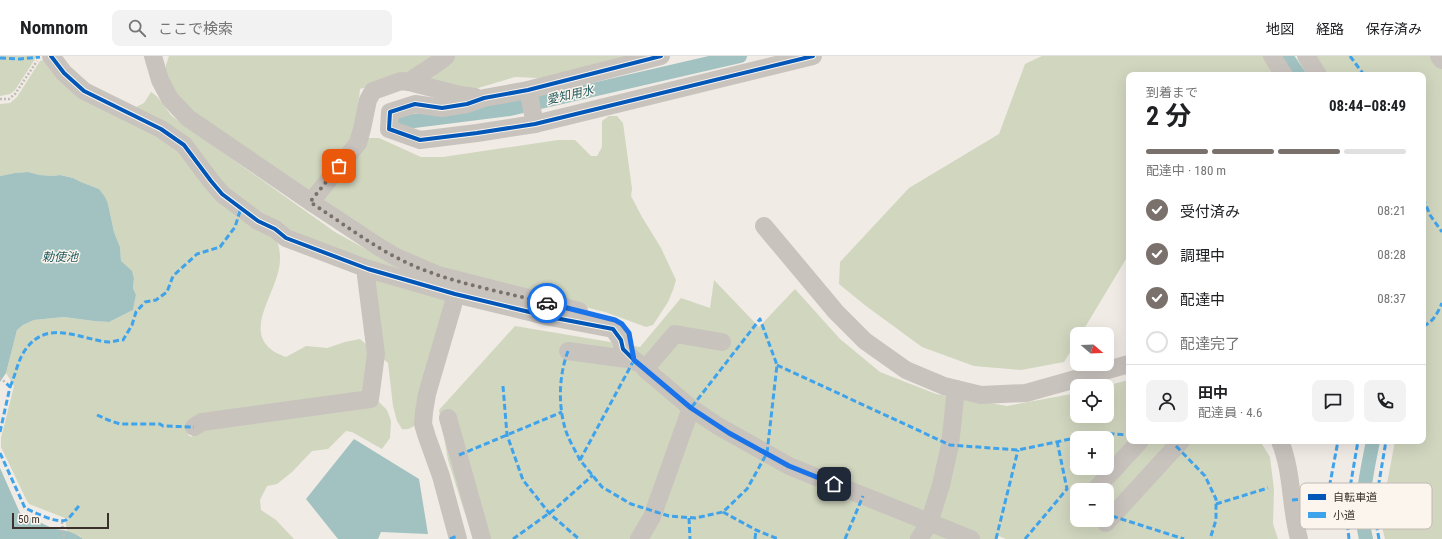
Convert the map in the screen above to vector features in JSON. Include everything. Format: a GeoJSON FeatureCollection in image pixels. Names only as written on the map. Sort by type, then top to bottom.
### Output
{"type":"FeatureCollection","features":[{"type":"Feature","properties":{"kind":"street"},"geometry":{"type":"LineString","coordinates":[[46,56],[84,91],[161,129],[184,145],[222,194],[258,221],[275,229],[286,238],[368,269],[455,294],[550,317],[613,330],[621,340],[623,349],[639,365],[691,408],[729,433],[789,466],[971,539]]}},
{"type":"Feature","properties":{"kind":"street"},"geometry":{"type":"LineString","coordinates":[[153,56],[160,80],[170,99],[188,118],[310,202],[379,247],[414,266],[438,275],[615,320],[622,324],[629,333],[639,365]]}},
{"type":"Feature","properties":{"kind":"street"},"geometry":{"type":"LineString","coordinates":[[409,82],[415,76],[439,63],[446,56]]}},
{"type":"Feature","properties":{"kind":"street"},"geometry":{"type":"LineString","coordinates":[[661,56],[528,92],[484,98],[466,104],[442,108],[415,104],[390,112],[390,129],[420,140],[535,124],[812,56]]}},
{"type":"Feature","properties":{"kind":"street"},"geometry":{"type":"LineString","coordinates":[[1272,56],[1282,72]]}},
{"type":"Feature","properties":{"kind":"street"},"geometry":{"type":"LineString","coordinates":[[1306,56],[1316,72]]}},
{"type":"Feature","properties":{"kind":"street"},"geometry":{"type":"LineString","coordinates":[[1439,56],[1442,60]]}},
{"type":"Feature","properties":{"kind":"street"},"geometry":{"type":"LineString","coordinates":[[310,202],[358,143],[368,100],[373,92],[401,82],[409,82],[460,95],[484,98]]}},
{"type":"Feature","properties":{"kind":"street"},"geometry":{"type":"LineString","coordinates":[[528,92],[535,124]]}},
{"type":"Feature","properties":{"kind":"street"},"geometry":{"type":"LineString","coordinates":[[764,226],[836,312],[865,341],[906,370],[944,386],[981,395],[1026,393],[1126,365]]}},
{"type":"Feature","properties":{"kind":"street"},"geometry":{"type":"LineString","coordinates":[[194,427],[202,422],[370,399],[376,354],[366,276],[368,269]]}},
{"type":"Feature","properties":{"kind":"street"},"geometry":{"type":"LineString","coordinates":[[455,294],[428,394],[423,424],[426,437],[441,476],[458,539]]}},
{"type":"Feature","properties":{"kind":"street"},"geometry":{"type":"LineString","coordinates":[[639,365],[675,334],[722,342]]}},
{"type":"Feature","properties":{"kind":"street"},"geometry":{"type":"LineString","coordinates":[[568,351],[639,365]]}},
{"type":"Feature","properties":{"kind":"street"},"geometry":{"type":"LineString","coordinates":[[919,539],[929,523],[941,485],[950,445],[956,389]]}},
{"type":"Feature","properties":{"kind":"street"},"geometry":{"type":"LineString","coordinates":[[639,539],[652,517],[691,408]]}},
{"type":"Feature","properties":{"kind":"street"},"geometry":{"type":"LineString","coordinates":[[448,418],[482,539]]}},
{"type":"Feature","properties":{"kind":"street"},"geometry":{"type":"LineString","coordinates":[[1101,483],[1137,444]]}},
{"type":"Feature","properties":{"kind":"street"},"geometry":{"type":"LineString","coordinates":[[1114,514],[1178,444]]}},
{"type":"Feature","properties":{"kind":"street"},"geometry":{"type":"LineString","coordinates":[[1281,444],[1288,463],[1294,521],[1298,539]]}},
{"type":"Feature","properties":{"kind":"path"},"geometry":{"type":"LineString","coordinates":[[0,100],[9,100],[16,94],[46,56]]}},
{"type":"Feature","properties":{"kind":"path"},"geometry":{"type":"LineString","coordinates":[[0,378],[6,383]]}},
{"type":"Feature","properties":{"kind":"path"},"geometry":{"type":"LineString","coordinates":[[62,522],[64,539]]}},
{"type":"Feature","properties":{"kind":"green space"},"geometry":{"type":"Polygon","coordinates":[[[0,56],[37,56],[15,90],[10,94],[0,96],[0,56]]]}},
{"type":"Feature","properties":{"kind":"green space"},"geometry":{"type":"Polygon","coordinates":[[[169,56],[441,56],[401,77],[360,89],[355,132],[350,143],[312,191],[305,190],[190,110],[174,92],[166,77],[166,65],[169,56]]]}},
{"type":"Feature","properties":{"kind":"green space"},"geometry":{"type":"Polygon","coordinates":[[[450,56],[645,56],[538,78],[515,77],[475,89],[417,80],[450,56]]]}},
{"type":"Feature","properties":{"kind":"green space"},"geometry":{"type":"Polygon","coordinates":[[[1042,56],[1268,56],[1277,72],[1126,72],[1126,259],[1085,327],[1070,327],[1070,352],[1064,362],[1021,370],[974,366],[922,347],[839,284],[840,262],[909,188],[999,134],[1025,64],[1042,56]]]}},
{"type":"Feature","properties":{"kind":"green space"},"geometry":{"type":"Polygon","coordinates":[[[1313,56],[1432,56],[1442,69],[1442,539],[1385,539],[1382,529],[1432,529],[1432,483],[1387,483],[1394,444],[1426,444],[1426,72],[1324,72],[1313,56]]]}},
{"type":"Feature","properties":{"kind":"green space"},"geometry":{"type":"Polygon","coordinates":[[[46,59],[168,141],[277,241],[280,254],[279,268],[262,318],[261,330],[263,340],[271,350],[286,357],[306,346],[327,348],[360,339],[367,345],[368,359],[364,397],[192,424],[188,435],[192,437],[195,430],[378,401],[387,410],[391,421],[390,438],[382,449],[352,432],[346,431],[328,449],[312,451],[292,472],[277,484],[267,486],[260,500],[261,510],[276,520],[294,539],[83,539],[80,536],[67,532],[65,518],[29,504],[26,499],[1,447],[1,438],[14,386],[6,373],[17,330],[23,325],[34,320],[64,317],[109,322],[133,310],[136,295],[133,288],[134,279],[121,261],[120,247],[114,232],[108,204],[99,189],[73,178],[60,175],[40,175],[28,172],[0,176],[0,104],[10,103],[17,97],[40,61],[46,59]]]}},
{"type":"Feature","properties":{"kind":"green space"},"geometry":{"type":"Polygon","coordinates":[[[151,92],[158,97],[173,117],[335,232],[396,266],[427,277],[391,273],[258,216],[134,108],[144,103],[151,92]]]}},
{"type":"Feature","properties":{"kind":"green space"},"geometry":{"type":"Polygon","coordinates":[[[609,116],[617,116],[623,123],[632,189],[631,196],[661,248],[676,280],[668,302],[653,325],[646,327],[605,312],[473,280],[396,251],[320,197],[367,138],[379,138],[421,157],[443,157],[558,140],[575,140],[591,156],[597,156],[602,147],[602,121],[609,116]]]}},
{"type":"Feature","properties":{"kind":"green space"},"geometry":{"type":"Polygon","coordinates":[[[371,276],[445,295],[449,305],[418,421],[410,428],[402,429],[397,421],[393,406],[388,363],[380,356],[371,276]]]}},
{"type":"Feature","properties":{"kind":"green space"},"geometry":{"type":"Polygon","coordinates":[[[714,280],[759,327],[795,289],[840,339],[880,372],[936,394],[1007,406],[1070,394],[1070,423],[1114,423],[1114,384],[1126,381],[1126,444],[1262,444],[1270,457],[1274,490],[1273,524],[1278,539],[1006,539],[999,536],[996,539],[473,539],[448,460],[439,410],[515,326],[640,347],[681,298],[710,308],[714,280]]]}},
{"type":"Feature","properties":{"kind":"water","name":"勅使池"},"geometry":{"type":"Polygon","coordinates":[[[28,172],[40,175],[60,175],[73,178],[99,189],[108,204],[114,232],[120,247],[121,261],[132,271],[134,279],[133,288],[136,295],[133,310],[109,322],[64,317],[34,320],[23,325],[17,330],[6,373],[0,382],[0,176],[28,172]]]}},
{"type":"Feature","properties":{"kind":"water"},"geometry":{"type":"Polygon","coordinates":[[[354,439],[419,479],[428,534],[381,532],[378,539],[338,539],[306,499],[354,439]]]}},
{"type":"Feature","properties":{"kind":"water"},"geometry":{"type":"Polygon","coordinates":[[[0,468],[20,513],[54,529],[69,532],[83,539],[0,539],[0,468]]]}},
{"type":"Feature","properties":{"kind":"waterway","name":"愛知用水"},"geometry":{"type":"LineString","coordinates":[[398,123],[510,109],[740,56]]}},
{"type":"Feature","properties":{"kind":"waterway","name":"愛知用水"},"geometry":{"type":"LineString","coordinates":[[1286,56],[1297,72]]}},
{"type":"Feature","properties":{"kind":"waterway","name":"愛知用水"},"geometry":{"type":"LineString","coordinates":[[1365,483],[1372,444]]}},
{"type":"Feature","properties":{"kind":"waterway","name":"愛知用水"},"geometry":{"type":"LineString","coordinates":[[1364,529],[1366,539]]}},
{"type":"Feature","properties":{"kind":"marked path"},"geometry":{"type":"LineString","coordinates":[[1350,56],[1362,72]]}},
{"type":"Feature","properties":{"kind":"marked path"},"geometry":{"type":"LineString","coordinates":[[0,58],[20,59],[40,57]]}},
{"type":"Feature","properties":{"kind":"marked path"},"geometry":{"type":"LineString","coordinates":[[1426,205],[1430,215],[1442,232]]}},
{"type":"Feature","properties":{"kind":"marked path"},"geometry":{"type":"LineString","coordinates":[[10,387],[22,355],[31,343],[40,336],[50,333],[61,333],[108,342],[123,340],[132,325],[136,312],[145,302],[156,300],[167,292],[173,276],[197,254],[220,247],[235,227],[241,208]]}},
{"type":"Feature","properties":{"kind":"marked path"},"geometry":{"type":"LineString","coordinates":[[1426,325],[1432,320],[1442,303]]}},
{"type":"Feature","properties":{"kind":"marked path"},"geometry":{"type":"LineString","coordinates":[[634,360],[580,460],[602,487],[631,504],[669,516],[695,518],[723,512],[747,489],[767,453],[777,365],[760,319],[691,408]]}},
{"type":"Feature","properties":{"kind":"marked path"},"geometry":{"type":"LineString","coordinates":[[568,351],[561,380],[561,409],[566,432],[580,460]]}},
{"type":"Feature","properties":{"kind":"marked path"},"geometry":{"type":"LineString","coordinates":[[777,365],[950,445],[1018,450],[1099,433],[1126,435]]}},
{"type":"Feature","properties":{"kind":"marked path"},"geometry":{"type":"LineString","coordinates":[[0,432],[10,387],[6,383]]}},
{"type":"Feature","properties":{"kind":"marked path"},"geometry":{"type":"LineString","coordinates":[[503,386],[507,435],[523,480],[549,513],[579,539]]}},
{"type":"Feature","properties":{"kind":"marked path"},"geometry":{"type":"LineString","coordinates":[[459,455],[562,412]]}},
{"type":"Feature","properties":{"kind":"marked path"},"geometry":{"type":"LineString","coordinates":[[97,415],[120,424],[160,424],[163,426],[194,427]]}},
{"type":"Feature","properties":{"kind":"marked path"},"geometry":{"type":"LineString","coordinates":[[1025,539],[1067,489],[1057,441]]}},
{"type":"Feature","properties":{"kind":"marked path"},"geometry":{"type":"LineString","coordinates":[[1330,483],[1337,444]]}},
{"type":"Feature","properties":{"kind":"marked path"},"geometry":{"type":"LineString","coordinates":[[1351,483],[1357,444]]}},
{"type":"Feature","properties":{"kind":"marked path"},"geometry":{"type":"LineString","coordinates":[[1379,483],[1385,444]]}},
{"type":"Feature","properties":{"kind":"marked path"},"geometry":{"type":"LineString","coordinates":[[1176,446],[1205,476],[1216,499],[1216,520],[1210,539]]}},
{"type":"Feature","properties":{"kind":"marked path"},"geometry":{"type":"LineString","coordinates":[[996,539],[1018,450]]}},
{"type":"Feature","properties":{"kind":"marked path"},"geometry":{"type":"LineString","coordinates":[[0,453],[25,508],[46,517],[62,521],[68,519],[79,506]]}},
{"type":"Feature","properties":{"kind":"marked path"},"geometry":{"type":"LineString","coordinates":[[513,539],[555,509],[593,475]]}},
{"type":"Feature","properties":{"kind":"marked path"},"geometry":{"type":"LineString","coordinates":[[1216,504],[1268,488]]}},
{"type":"Feature","properties":{"kind":"marked path"},"geometry":{"type":"LineString","coordinates":[[845,539],[863,496]]}},
{"type":"Feature","properties":{"kind":"marked path"},"geometry":{"type":"LineString","coordinates":[[1292,500],[1300,499]]}},
{"type":"Feature","properties":{"kind":"marked path"},"geometry":{"type":"LineString","coordinates":[[723,512],[756,530],[778,539]]}},
{"type":"Feature","properties":{"kind":"marked path"},"geometry":{"type":"LineString","coordinates":[[1114,517],[1184,539]]}},
{"type":"Feature","properties":{"kind":"marked path"},"geometry":{"type":"LineString","coordinates":[[689,518],[690,539]]}},
{"type":"Feature","properties":{"kind":"marked path"},"geometry":{"type":"LineString","coordinates":[[1348,529],[1349,539]]}},
{"type":"Feature","properties":{"kind":"marked path"},"geometry":{"type":"LineString","coordinates":[[1377,529],[1379,539]]}},
{"type":"Feature","properties":{"kind":"marked path"},"geometry":{"type":"LineString","coordinates":[[755,539],[756,530]]}},
{"type":"Feature","properties":{"kind":"marked path"},"geometry":{"type":"LineString","coordinates":[[450,539],[457,536]]}},
{"type":"Feature","properties":{"kind":"cycle path"},"geometry":{"type":"LineString","coordinates":[[51,56],[64,73],[84,91],[161,129],[184,145],[222,194],[258,221],[275,229],[286,238],[368,269],[455,294],[550,317],[613,329],[621,340],[623,349],[634,360]]}},
{"type":"Feature","properties":{"kind":"cycle path"},"geometry":{"type":"LineString","coordinates":[[661,56],[528,90],[484,98],[467,104],[442,108],[415,104],[390,112],[389,129],[420,140],[535,124],[813,56]]}},
{"type":"Feature","properties":{"kind":"way so far"},"geometry":{"type":"LineString","coordinates":[[339,166],[310,202],[379,247],[414,266],[438,275],[547,303]]}},
{"type":"Feature","properties":{"kind":"route"},"geometry":{"type":"LineString","coordinates":[[547,303],[615,320],[622,324],[629,333],[634,360],[691,408],[729,433],[789,466],[834,484]]}}]}
